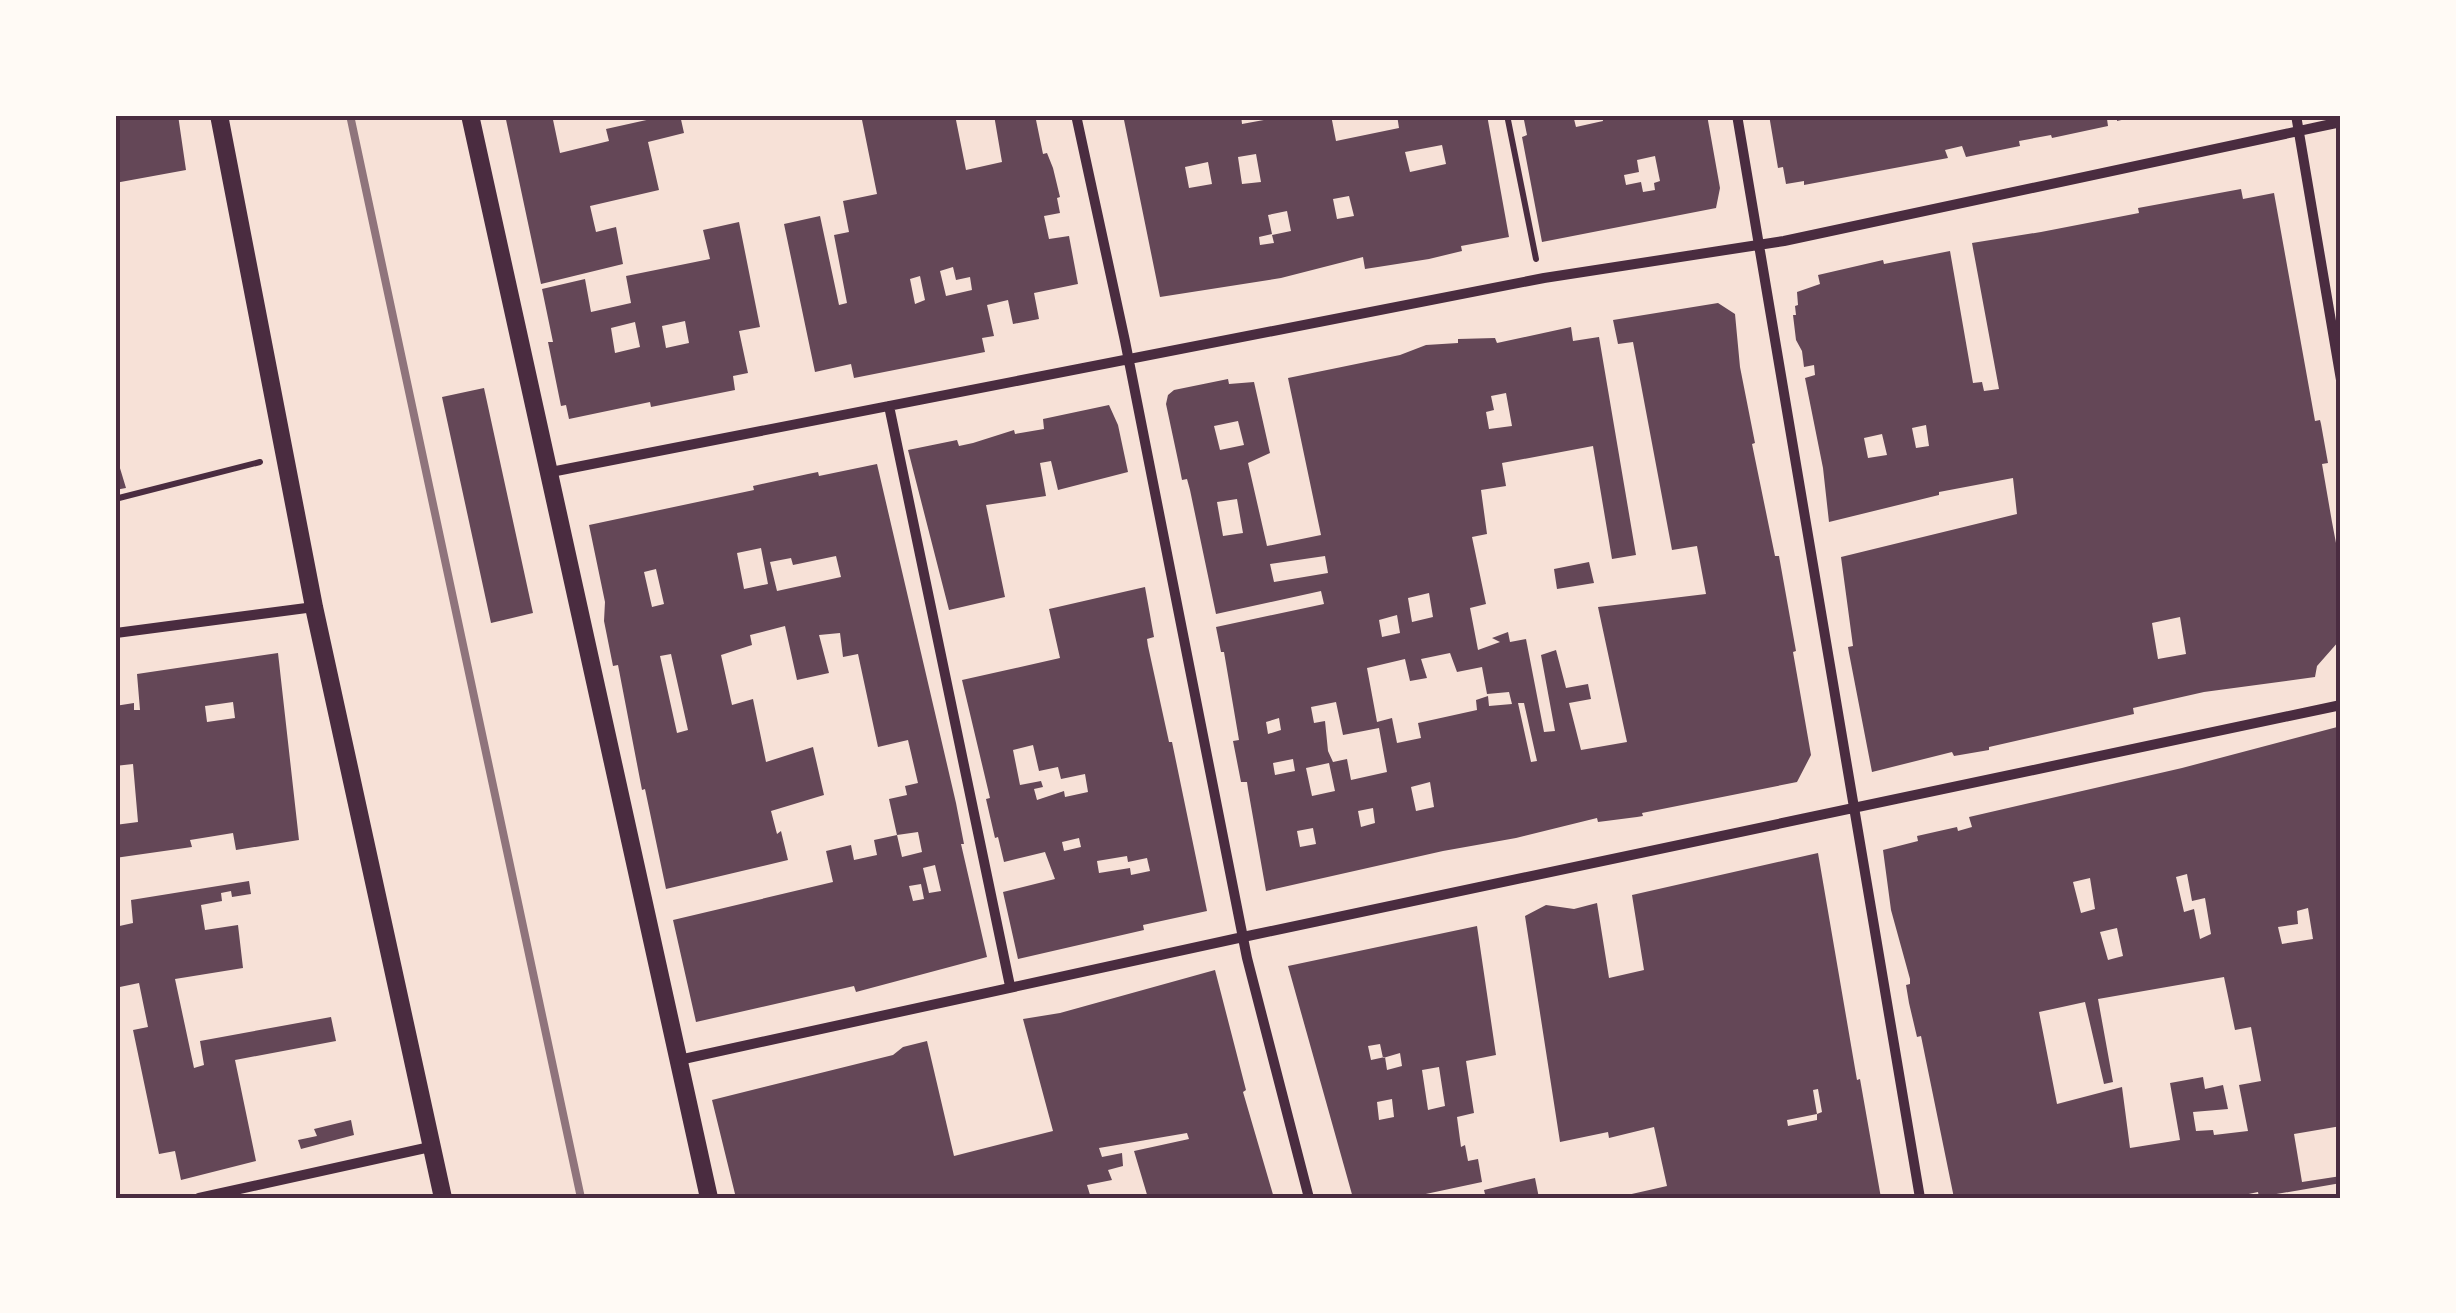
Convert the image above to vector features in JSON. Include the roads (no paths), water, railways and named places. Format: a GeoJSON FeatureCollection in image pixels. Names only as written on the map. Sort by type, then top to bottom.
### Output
{"type":"FeatureCollection","features":[{"type":"Feature","properties":{"kind":"street"},"geometry":{"type":"LineString","coordinates":[[219,115],[314,607],[443,1198]]}},
{"type":"Feature","properties":{"kind":"street"},"geometry":{"type":"LineString","coordinates":[[470,115],[710,1198]]}},
{"type":"Feature","properties":{"kind":"street"},"geometry":{"type":"LineString","coordinates":[[1076,115],[1129,359],[1243,936],[1309,1198]]}},
{"type":"Feature","properties":{"kind":"street"},"geometry":{"type":"LineString","coordinates":[[1737,115],[1920,1198]]}},
{"type":"Feature","properties":{"kind":"street"},"geometry":{"type":"LineString","coordinates":[[2296,115],[2341,380]]}},
{"type":"Feature","properties":{"kind":"street"},"geometry":{"type":"LineString","coordinates":[[551,472],[1544,278],[1761,245],[2341,122]]}},
{"type":"Feature","properties":{"kind":"street"},"geometry":{"type":"LineString","coordinates":[[889,406],[1010,986]]}},
{"type":"Feature","properties":{"kind":"street"},"geometry":{"type":"LineString","coordinates":[[116,633],[314,607]]}},
{"type":"Feature","properties":{"kind":"street"},"geometry":{"type":"LineString","coordinates":[[679,1060],[1243,936],[2341,704]]}},
{"type":"Feature","properties":{"kind":"street"},"geometry":{"type":"LineString","coordinates":[[199,1198],[430,1148]]}},
{"type":"Feature","properties":{"kind":"railway"},"geometry":{"type":"LineString","coordinates":[[350,115],[581,1198]]}}]}
